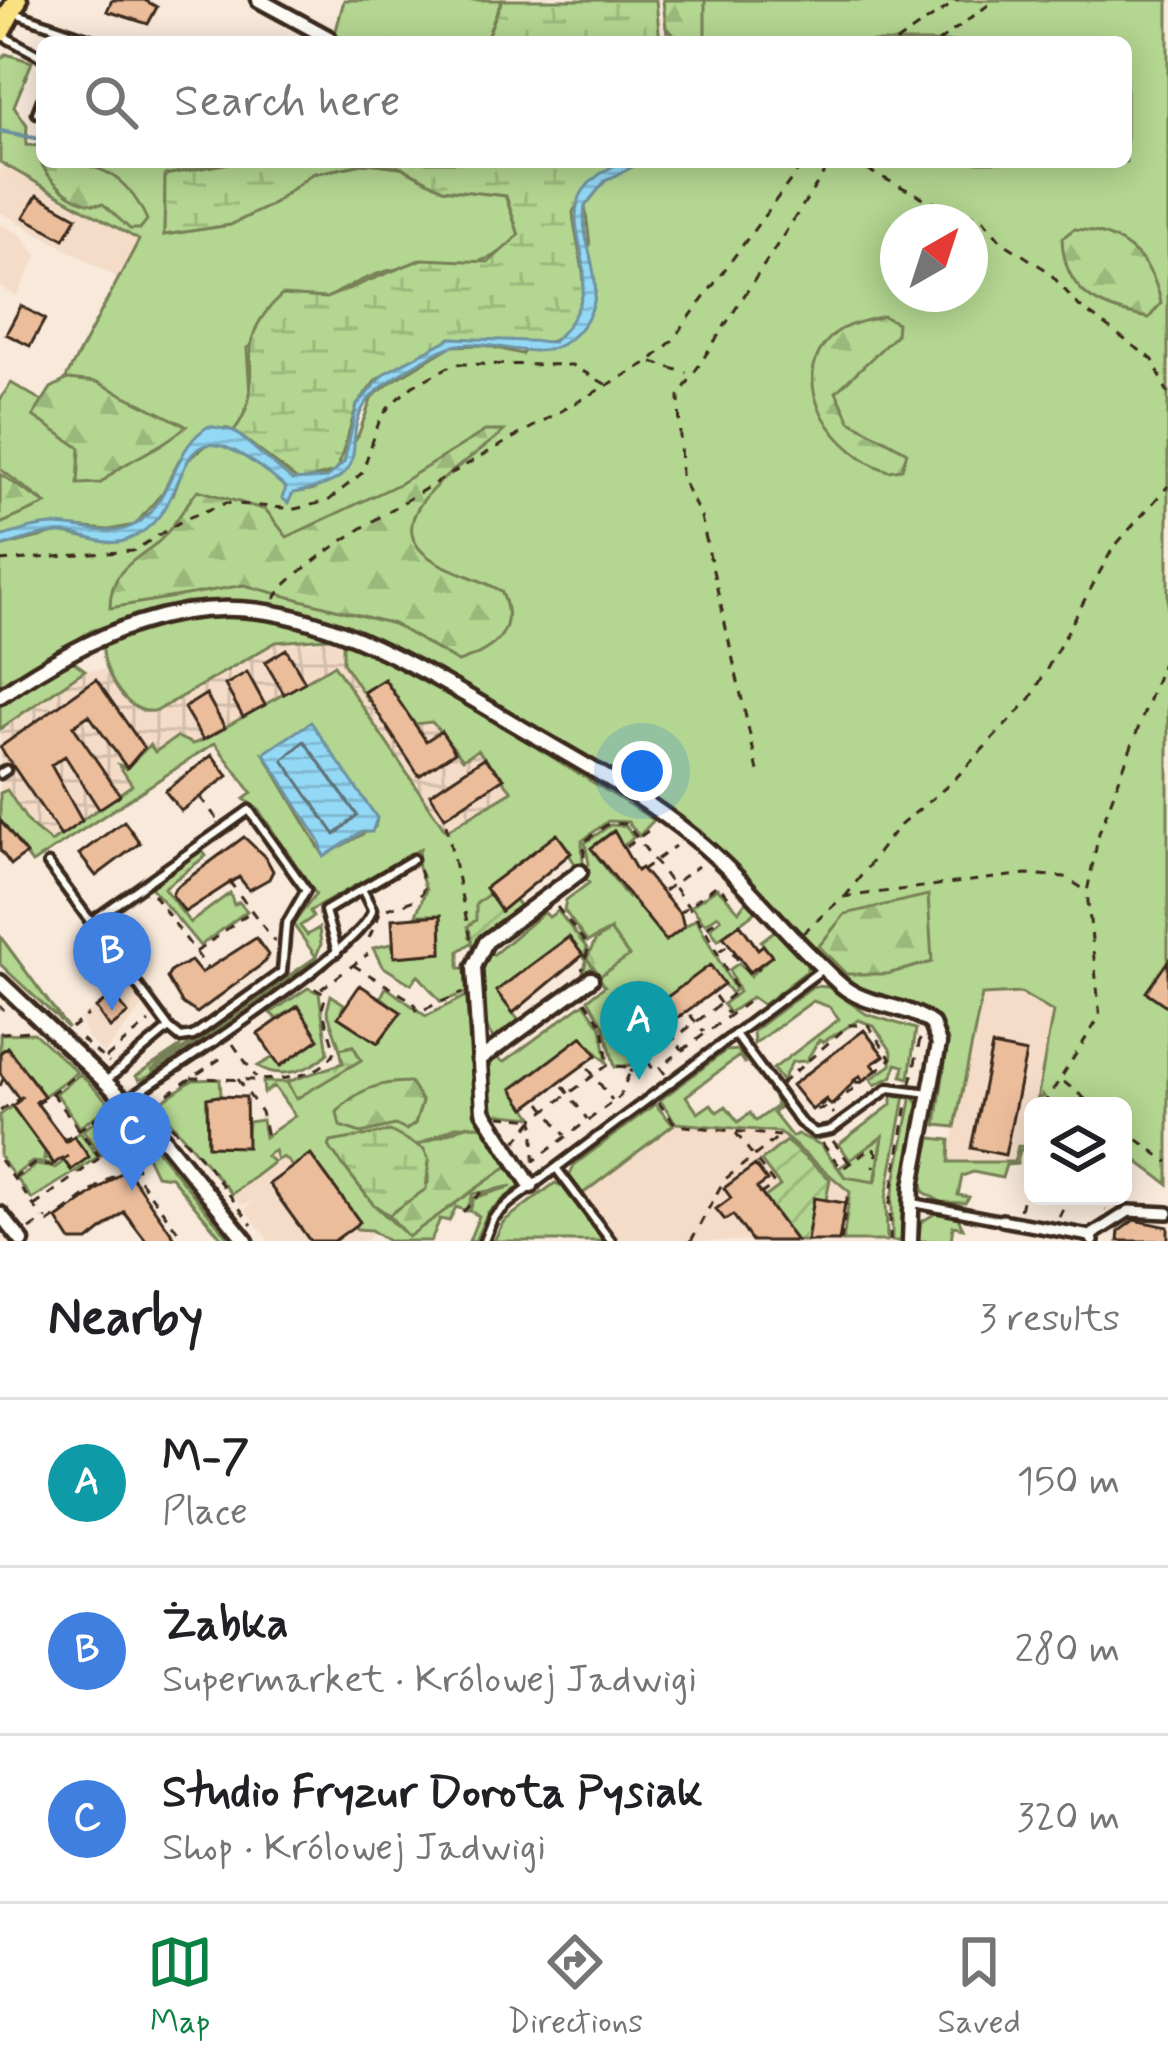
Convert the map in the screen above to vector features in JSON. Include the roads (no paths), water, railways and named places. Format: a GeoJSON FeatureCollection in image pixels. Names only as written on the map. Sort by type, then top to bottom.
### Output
{"type":"FeatureCollection","features":[{"type":"Feature","properties":{"kind":"main road"},"geometry":{"type":"LineString","coordinates":[[0,34],[14,6]]}},
{"type":"Feature","properties":{"kind":"street"},"geometry":{"type":"LineString","coordinates":[[260,0],[325,36]]}},
{"type":"Feature","properties":{"kind":"street"},"geometry":{"type":"LineString","coordinates":[[0,696],[62,655],[124,626],[207,607],[271,612],[346,632],[400,656],[652,807],[695,838],[861,999],[932,1024],[940,1044],[910,1202],[910,1241]]}},
{"type":"Feature","properties":{"kind":"street"},"geometry":{"type":"LineString","coordinates":[[535,1183],[507,1152],[484,1114],[474,992],[476,956],[486,942],[583,868]]}},
{"type":"Feature","properties":{"kind":"street"},"geometry":{"type":"LineString","coordinates":[[479,1060],[586,978]]}},
{"type":"Feature","properties":{"kind":"street"},"geometry":{"type":"LineString","coordinates":[[3,998],[105,1081],[120,1102],[186,1162],[246,1241]]}},
{"type":"Feature","properties":{"kind":"street"},"geometry":{"type":"LineString","coordinates":[[1002,1220],[1092,1239],[1129,1211],[1168,1213]]}},
{"type":"Feature","properties":{"kind":"lane"},"geometry":{"type":"LineString","coordinates":[[14,6],[85,36]]}},
{"type":"Feature","properties":{"kind":"lane"},"geometry":{"type":"LineString","coordinates":[[0,34],[36,54]]}},
{"type":"Feature","properties":{"kind":"lane"},"geometry":{"type":"LineString","coordinates":[[48,864],[169,1028],[181,1038],[193,1036],[278,976],[287,958],[286,925],[305,896],[304,886],[255,812],[244,811],[91,922]]}},
{"type":"Feature","properties":{"kind":"lane"},"geometry":{"type":"LineString","coordinates":[[337,952],[323,914],[413,860]]}},
{"type":"Feature","properties":{"kind":"lane"},"geometry":{"type":"LineString","coordinates":[[120,1102],[337,952],[373,918],[362,890]]}},
{"type":"Feature","properties":{"kind":"lane"},"geometry":{"type":"LineString","coordinates":[[484,1241],[496,1215],[535,1183],[824,968]]}},
{"type":"Feature","properties":{"kind":"lane"},"geometry":{"type":"LineString","coordinates":[[105,1081],[169,1028]]}},
{"type":"Feature","properties":{"kind":"lane"},"geometry":{"type":"LineString","coordinates":[[735,1034],[807,1129],[821,1134],[889,1088],[930,1093]]}},
{"type":"Feature","properties":{"kind":"lane"},"geometry":{"type":"LineString","coordinates":[[556,1168],[611,1241]]}},
{"type":"Feature","properties":{"kind":"lane"},"geometry":{"type":"LineString","coordinates":[[910,1202],[1002,1220]]}},
{"type":"Feature","properties":{"kind":"water"},"geometry":{"type":"Polygon","coordinates":[[[611,168],[630,168],[605,181],[585,206],[595,299],[579,330],[563,343],[530,351],[458,345],[413,366],[378,390],[360,413],[353,455],[340,477],[293,493],[288,503],[282,498],[286,488],[245,457],[218,445],[200,448],[151,525],[127,540],[55,533],[0,547],[0,537],[41,526],[112,531],[130,527],[155,507],[187,448],[209,426],[234,431],[292,480],[327,478],[344,462],[357,405],[385,373],[451,338],[553,342],[575,314],[583,288],[576,220],[579,200],[592,180],[611,168]]]}},
{"type":"Feature","properties":{"kind":"water"},"geometry":{"type":"Polygon","coordinates":[[[311,722],[377,818],[372,832],[362,832],[324,857],[320,842],[264,753],[311,722]]]}},
{"type":"Feature","properties":{"kind":"waterway"},"geometry":{"type":"LineString","coordinates":[[0,131],[36,138]]}},
{"type":"Feature","properties":{"kind":"place","name":"Żabka"},"geometry":{"type":"Point","coordinates":[112,1011]}},
{"type":"Feature","properties":{"kind":"place","name":"M-7"},"geometry":{"type":"Point","coordinates":[639,1080]}},
{"type":"Feature","properties":{"kind":"place","name":"Studio Fryzur Dorota Pysiak"},"geometry":{"type":"Point","coordinates":[132,1191]}}]}
